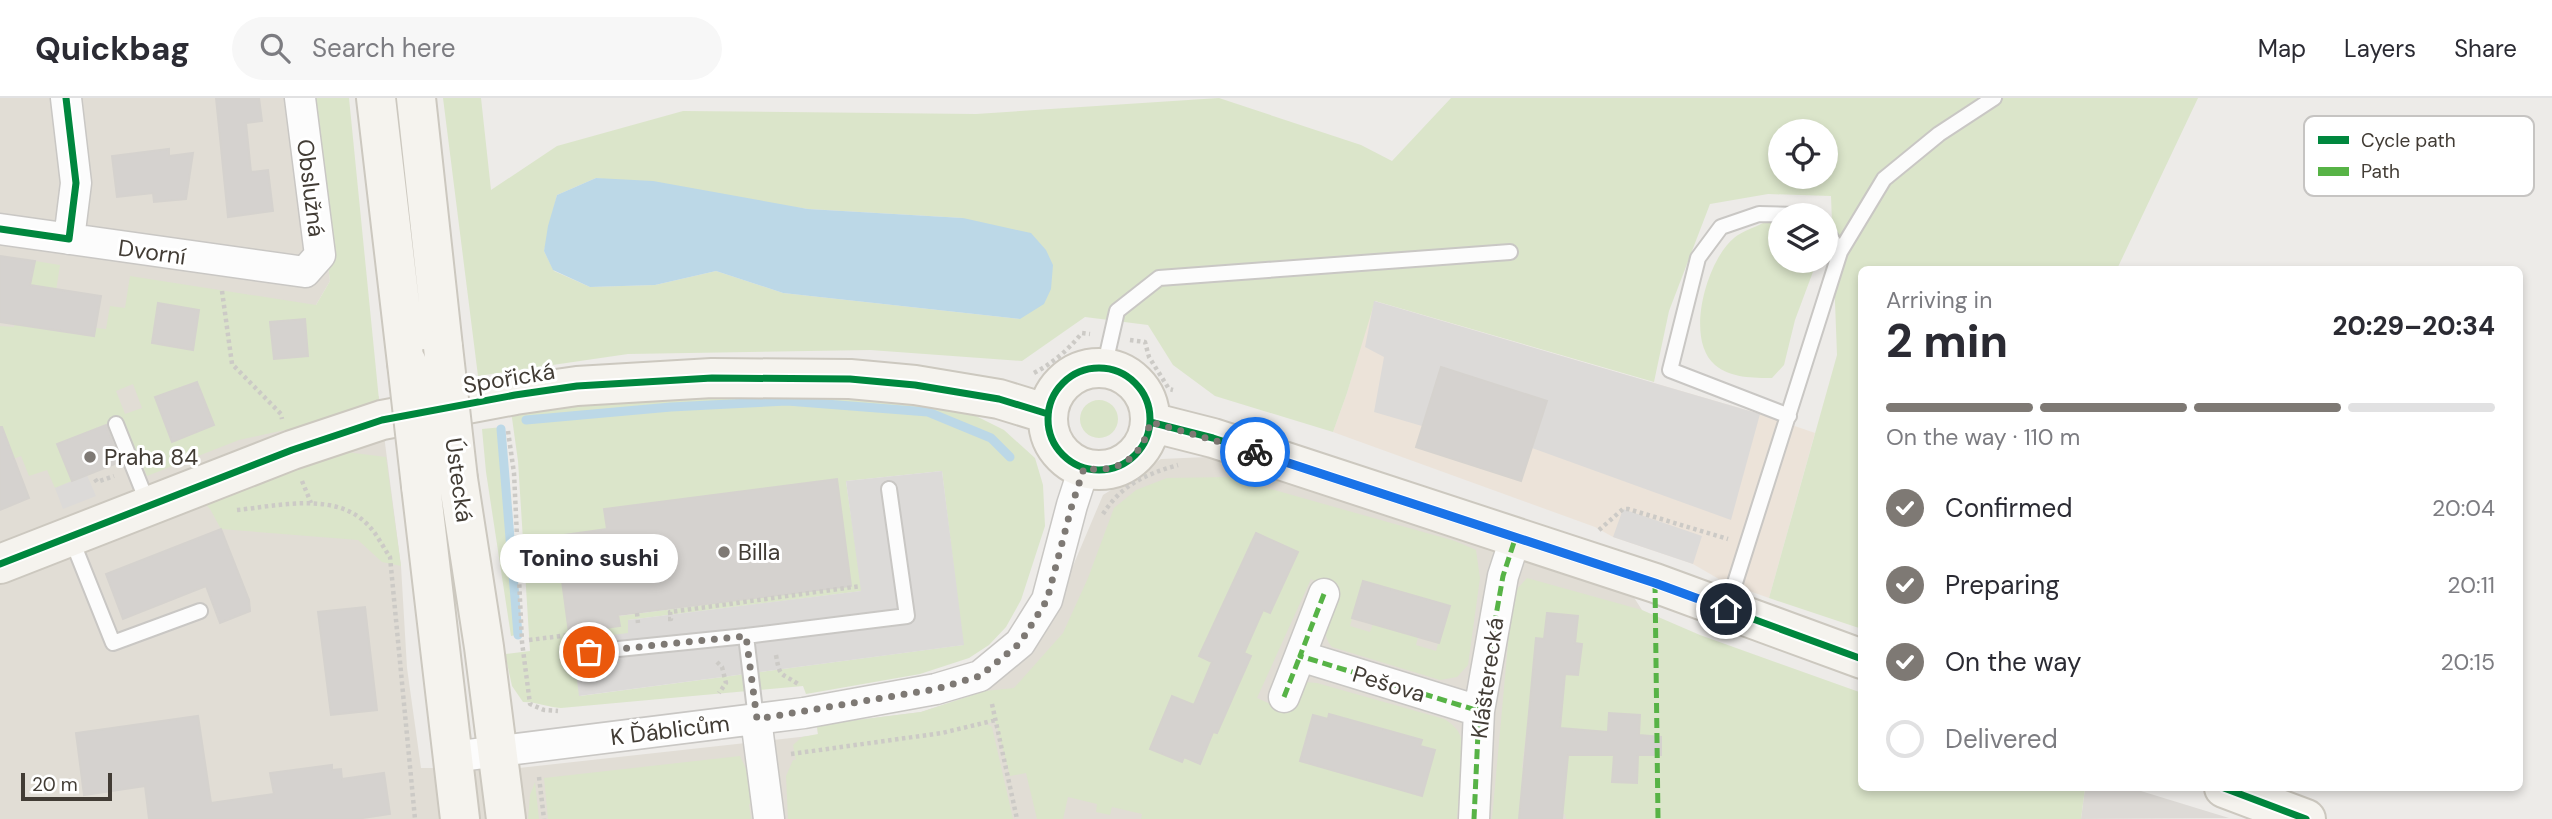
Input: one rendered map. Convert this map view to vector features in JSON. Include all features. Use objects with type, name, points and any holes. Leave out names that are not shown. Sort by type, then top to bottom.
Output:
[{"type":"street","points":[[66,98],[76,183],[69,239]]},
{"type":"street","name":"Obslužná","points":[[300,98],[320,255],[305,272]]},
{"type":"street","name":"Ústecká","points":[[376,98],[460,819]]},
{"type":"street","name":"Ústecká","points":[[416,98],[458,479],[506,819]]},
{"type":"street","name":"Dvorní","points":[[0,229],[305,272]]},
{"type":"street","points":[[1092,368],[1104,368],[1115,370],[1134,381],[1147,400],[1150,422],[1140,450],[1124,464],[1105,470],[1084,468],[1067,458],[1054,443],[1048,424],[1048,414],[1055,392],[1071,376],[1092,368]]},
{"type":"street","name":"Spořická","points":[[0,564],[292,450],[382,420],[577,386],[712,378],[850,379],[915,385],[999,399],[1048,414]]},
{"type":"street","points":[[1150,422],[1226,443],[1655,583],[1858,658]]},
{"type":"street","name":"K Ďáblicům","points":[[452,757],[757,719],[936,689],[980,676],[1020,643],[1047,600],[1084,468]]},
{"type":"street","name":"Klášterecká","points":[[1474,819],[1479,711],[1503,576],[1515,539]]},
{"type":"street","points":[[1283,697],[1324,593]]},
{"type":"street","name":"Pešova","points":[[1300,656],[1479,711]]},
{"type":"street","points":[[757,719],[769,819]]},
{"type":"street","points":[[2232,791],[2306,819]]},
{"type":"lane","points":[[1726,609],[1840,252],[1884,179],[1939,135],[1994,98]]},
{"type":"lane","points":[[1768,214],[1759,214],[1721,227],[1698,258],[1670,370],[1789,416]]},
{"type":"lane","points":[[1104,368],[1117,311],[1159,278],[1510,252]]},
{"type":"lane","points":[[116,424],[148,506]]},
{"type":"lane","points":[[589,652],[907,616],[889,489]]},
{"type":"lane","points":[[70,537],[113,643],[200,611]]},
{"type":"lane","points":[[746,636],[757,719]]},
{"type":"path","points":[[218,261],[232,364],[281,414]]},
{"type":"path","points":[[507,423],[514,473]]},
{"type":"path","points":[[237,510],[311,503],[348,510],[368,525],[390,557],[415,819]]},
{"type":"path","points":[[1598,531],[1623,509],[1628,509],[1745,545]]},
{"type":"path","points":[[660,620],[671,619],[670,612],[861,586]]},
{"type":"path","points":[[636,613],[638,623],[649,622]]},
{"type":"path","points":[[529,640],[587,633]]},
{"type":"path","points":[[786,754],[943,733],[996,720],[1017,819]]},
{"type":"path","points":[[539,777],[544,819]]},
{"type":"shaded area","points":[[0,98],[307,98],[330,281],[316,305],[379,397],[401,566],[407,668],[421,768],[519,768],[818,735],[817,725],[921,712],[985,691],[1013,662],[1067,580],[1103,495],[1161,459],[1230,456],[1633,596],[1642,610],[1636,819],[0,819]]},
{"type":"shaded area","points":[[1374,301],[1760,414],[1815,433],[1769,598],[1724,582],[1693,564],[1613,537],[1595,527],[1333,432]]},
{"type":"shaded area","points":[[1374,301],[1760,414],[1731,520],[1532,448],[1547,401],[1442,367],[1422,426],[1374,412],[1384,357],[1365,347]]},
{"type":"shaded area","points":[[942,471],[964,645],[579,696],[572,640],[628,633],[628,620],[861,591],[846,481]]},
{"type":"shaded area","points":[[87,475],[96,496],[63,509],[55,488]]},
{"type":"shaded area","points":[[1623,509],[1702,536],[1693,564],[1613,537]]},
{"type":"shaded area","points":[[2085,791],[2141,791],[2229,818],[2081,819]]},
{"type":"green space","points":[[307,98],[349,98],[379,400],[294,428],[239,440],[147,476],[122,418],[61,442],[65,454],[62,456],[72,481],[55,488],[47,470],[29,476],[21,456],[0,464],[0,326],[14,327],[19,295],[28,296],[35,261],[60,265],[50,330],[94,336],[96,328],[106,329],[110,306],[125,308],[130,276],[316,305],[330,281]],"holes":[[[159,303],[199,310],[193,350],[152,343]],[[271,322],[308,356],[274,359]],[[133,384],[142,408],[125,414],[116,391]],[[186,385],[190,394],[200,391],[214,425],[172,442],[174,390]]]},
{"type":"green space","points":[[443,98],[481,98],[491,190],[557,146],[683,111],[976,114],[1219,98],[1361,145],[1392,161],[1451,98],[2198,98],[2118,266],[1858,266],[1858,628],[1769,598],[1837,355],[1834,273],[1838,273],[1838,203],[1831,203],[1831,196],[1768,194],[1710,204],[1669,311],[1654,382],[1375,301],[1333,432],[1215,396],[1173,365],[1148,325],[1085,317],[1022,361],[870,350],[628,354],[478,376]],"holes":[[[596,178],[808,209],[963,218],[1020,319],[783,293],[716,271],[655,285],[590,287],[554,271],[544,251],[557,195]]]},
{"type":"green space","points":[[1768,223],[1768,273],[1813,273],[1795,320],[1784,365],[1772,378],[1742,376],[1721,369],[1706,353],[1701,337],[1703,300],[1715,263],[1724,249],[1744,231]]},
{"type":"green space","points":[[857,392],[970,413],[1004,430],[1035,458],[1043,485],[1045,526],[1021,600],[1006,627],[989,645],[969,658],[920,674],[806,694],[803,686],[561,708],[523,702],[512,686],[505,654],[530,651],[518,461],[511,411],[612,397]],"holes":[[[942,471],[963,645],[580,696],[629,633],[628,620],[862,591],[846,481]],[[837,479],[851,586],[619,616],[619,626],[569,633],[556,536],[607,529],[604,509]]]},
{"type":"green space","points":[[1099,400],[1113,405],[1118,419],[1113,433],[1099,438],[1085,433],[1080,419],[1085,405]]},
{"type":"green space","points":[[503,427],[520,634],[511,636],[482,429]]},
{"type":"green space","points":[[346,452],[386,457],[401,566],[382,562],[358,540],[221,529],[202,500]]},
{"type":"green space","points":[[1228,477],[1455,541],[1476,550],[1480,578],[1468,665],[1457,677],[1440,680],[1332,647],[1328,641],[1326,627],[1339,593],[1311,579],[1257,698],[1284,710],[1305,682],[1317,683],[1444,719],[1454,726],[1462,742],[1457,819],[1141,819],[1142,814],[1112,807],[1110,815],[1096,812],[1097,804],[1068,797],[1063,819],[1037,819],[1026,773],[1010,776],[995,720],[987,724],[992,727],[1013,819],[788,819],[786,776],[793,760],[796,760],[793,745],[802,737],[818,734],[817,725],[921,712],[985,691],[1014,688],[1063,633],[1088,578],[1114,508],[1136,490],[1167,478]],"holes":[[[1256,533],[1298,552],[1270,613],[1263,610],[1244,653],[1250,656],[1200,656]],[[1363,581],[1449,606],[1436,651],[1416,645],[1418,637],[1373,624],[1370,632],[1350,626]],[[1200,692],[1229,704],[1217,733],[1213,732],[1199,763],[1151,748],[1172,697],[1194,705]],[[1330,714],[1421,740],[1420,746],[1435,750],[1423,795],[1300,761],[1312,715],[1328,719]]]},
{"type":"green space","points":[[1527,578],[1642,610],[1700,635],[1858,692],[1858,791],[2085,791],[2081,819],[1566,819],[1565,814],[1520,810],[1519,819],[1492,819],[1509,633],[1517,589]],"holes":[[[1547,613],[1578,616],[1575,643],[1582,644],[1578,675],[1532,670],[1536,639],[1544,639]],[[1529,710],[1561,713],[1560,728],[1571,729],[1565,778],[1522,768]],[[1609,714],[1640,715],[1636,783],[1612,782],[1614,755],[1607,754]]]},
{"type":"green space","points":[[740,756],[748,773],[755,803],[749,804],[751,819],[548,819],[544,778]]},
{"type":"green space","points":[[535,782],[539,819],[528,819],[530,795]]},
{"type":"water","points":[[596,178],[653,181],[808,209],[963,218],[1031,233],[1046,250],[1053,265],[1051,289],[1044,304],[1020,319],[783,293],[716,271],[655,285],[590,287],[553,270],[544,251],[557,195]]},
{"type":"building","points":[[216,98],[259,98],[262,121],[246,123],[251,172],[268,170],[273,211],[228,217]]},
{"type":"building","points":[[169,149],[169,156],[193,153],[186,199],[154,202],[153,193],[117,197],[112,156]]},
{"type":"building","points":[[0,256],[35,261],[30,285],[101,296],[94,336],[0,322]]},
{"type":"building","points":[[158,303],[199,310],[193,350],[152,343]]},
{"type":"building","points":[[305,319],[308,356],[274,359],[270,322]]},
{"type":"building","points":[[1441,367],[1547,401],[1521,481],[1416,447]]},
{"type":"building","points":[[197,382],[214,425],[172,442],[155,397]]},
{"type":"building","points":[[106,425],[120,462],[72,481],[57,444]]},
{"type":"building","points":[[0,427],[29,498],[0,510]]},
{"type":"building","points":[[837,479],[851,586],[618,615],[620,626],[569,633],[556,536],[607,529],[604,509]]},
{"type":"building","points":[[221,529],[249,600],[250,611],[220,623],[206,586],[123,619],[106,574]]},
{"type":"building","points":[[1256,533],[1298,552],[1270,613],[1263,610],[1244,653],[1251,656],[1217,733],[1213,732],[1200,764],[1184,757],[1182,762],[1150,749],[1172,696],[1194,705],[1212,662],[1199,656]]},
{"type":"building","points":[[1363,581],[1450,606],[1439,643],[1352,618]]},
{"type":"building","points":[[365,607],[377,710],[331,715],[318,612]]},
{"type":"building","points":[[1547,613],[1578,616],[1575,643],[1582,644],[1578,675],[1565,674],[1560,728],[1608,732],[1609,713],[1640,715],[1639,735],[1661,737],[1661,755],[1638,755],[1637,783],[1612,782],[1614,755],[1568,755],[1562,819],[1519,819],[1536,638],[1544,639]]},
{"type":"building","points":[[1329,714],[1422,740],[1420,746],[1435,750],[1422,796],[1300,761],[1313,715],[1328,719]]},
{"type":"building","points":[[198,716],[211,803],[274,794],[270,773],[332,765],[332,770],[341,769],[342,779],[384,773],[390,814],[356,819],[149,819],[145,786],[84,795],[76,733]]},
{"type":"waterway","points":[[526,420],[671,407],[787,401],[928,412],[991,438],[1010,457]]},
{"type":"waterway","points":[[501,429],[518,635]]},
{"type":"marked path","points":[[1474,819],[1479,711],[1503,576],[1515,539]]},
{"type":"marked path","points":[[1655,583],[1658,819]]},
{"type":"marked path","points":[[1324,594],[1300,656],[1479,711]]},
{"type":"marked path","points":[[1284,697],[1300,656]]},
{"type":"cycle path","points":[[0,229],[69,239],[76,183],[66,98]]},
{"type":"cycle path","points":[[1099,368],[1119,372],[1135,383],[1146,399],[1150,419],[1146,439],[1135,455],[1119,466],[1099,470],[1079,466],[1063,455],[1052,439],[1048,419],[1052,399],[1063,383],[1079,372],[1099,368]]},
{"type":"cycle path","points":[[0,564],[292,450],[382,420],[577,386],[712,378],[850,379],[915,385],[999,399],[1048,414]]},
{"type":"cycle path","points":[[1150,422],[1213,438],[1655,583],[1858,658]]},
{"type":"cycle path","points":[[2232,791],[2306,819]]},
{"type":"way so far","points":[[589,652],[746,636],[757,719],[936,689],[980,676],[1020,643],[1047,600],[1084,468],[1115,468],[1133,458],[1145,442],[1150,422],[1255,452]]},
{"type":"place","name":"Praha 84","points":[[90,457]]},
{"type":"place","name":"Billa","points":[[724,552]]},
{"type":"place","name":"Tonino sushi","points":[[589,652]]},
{"type":"route","points":[[1255,452],[1655,583],[1726,609]]}]
